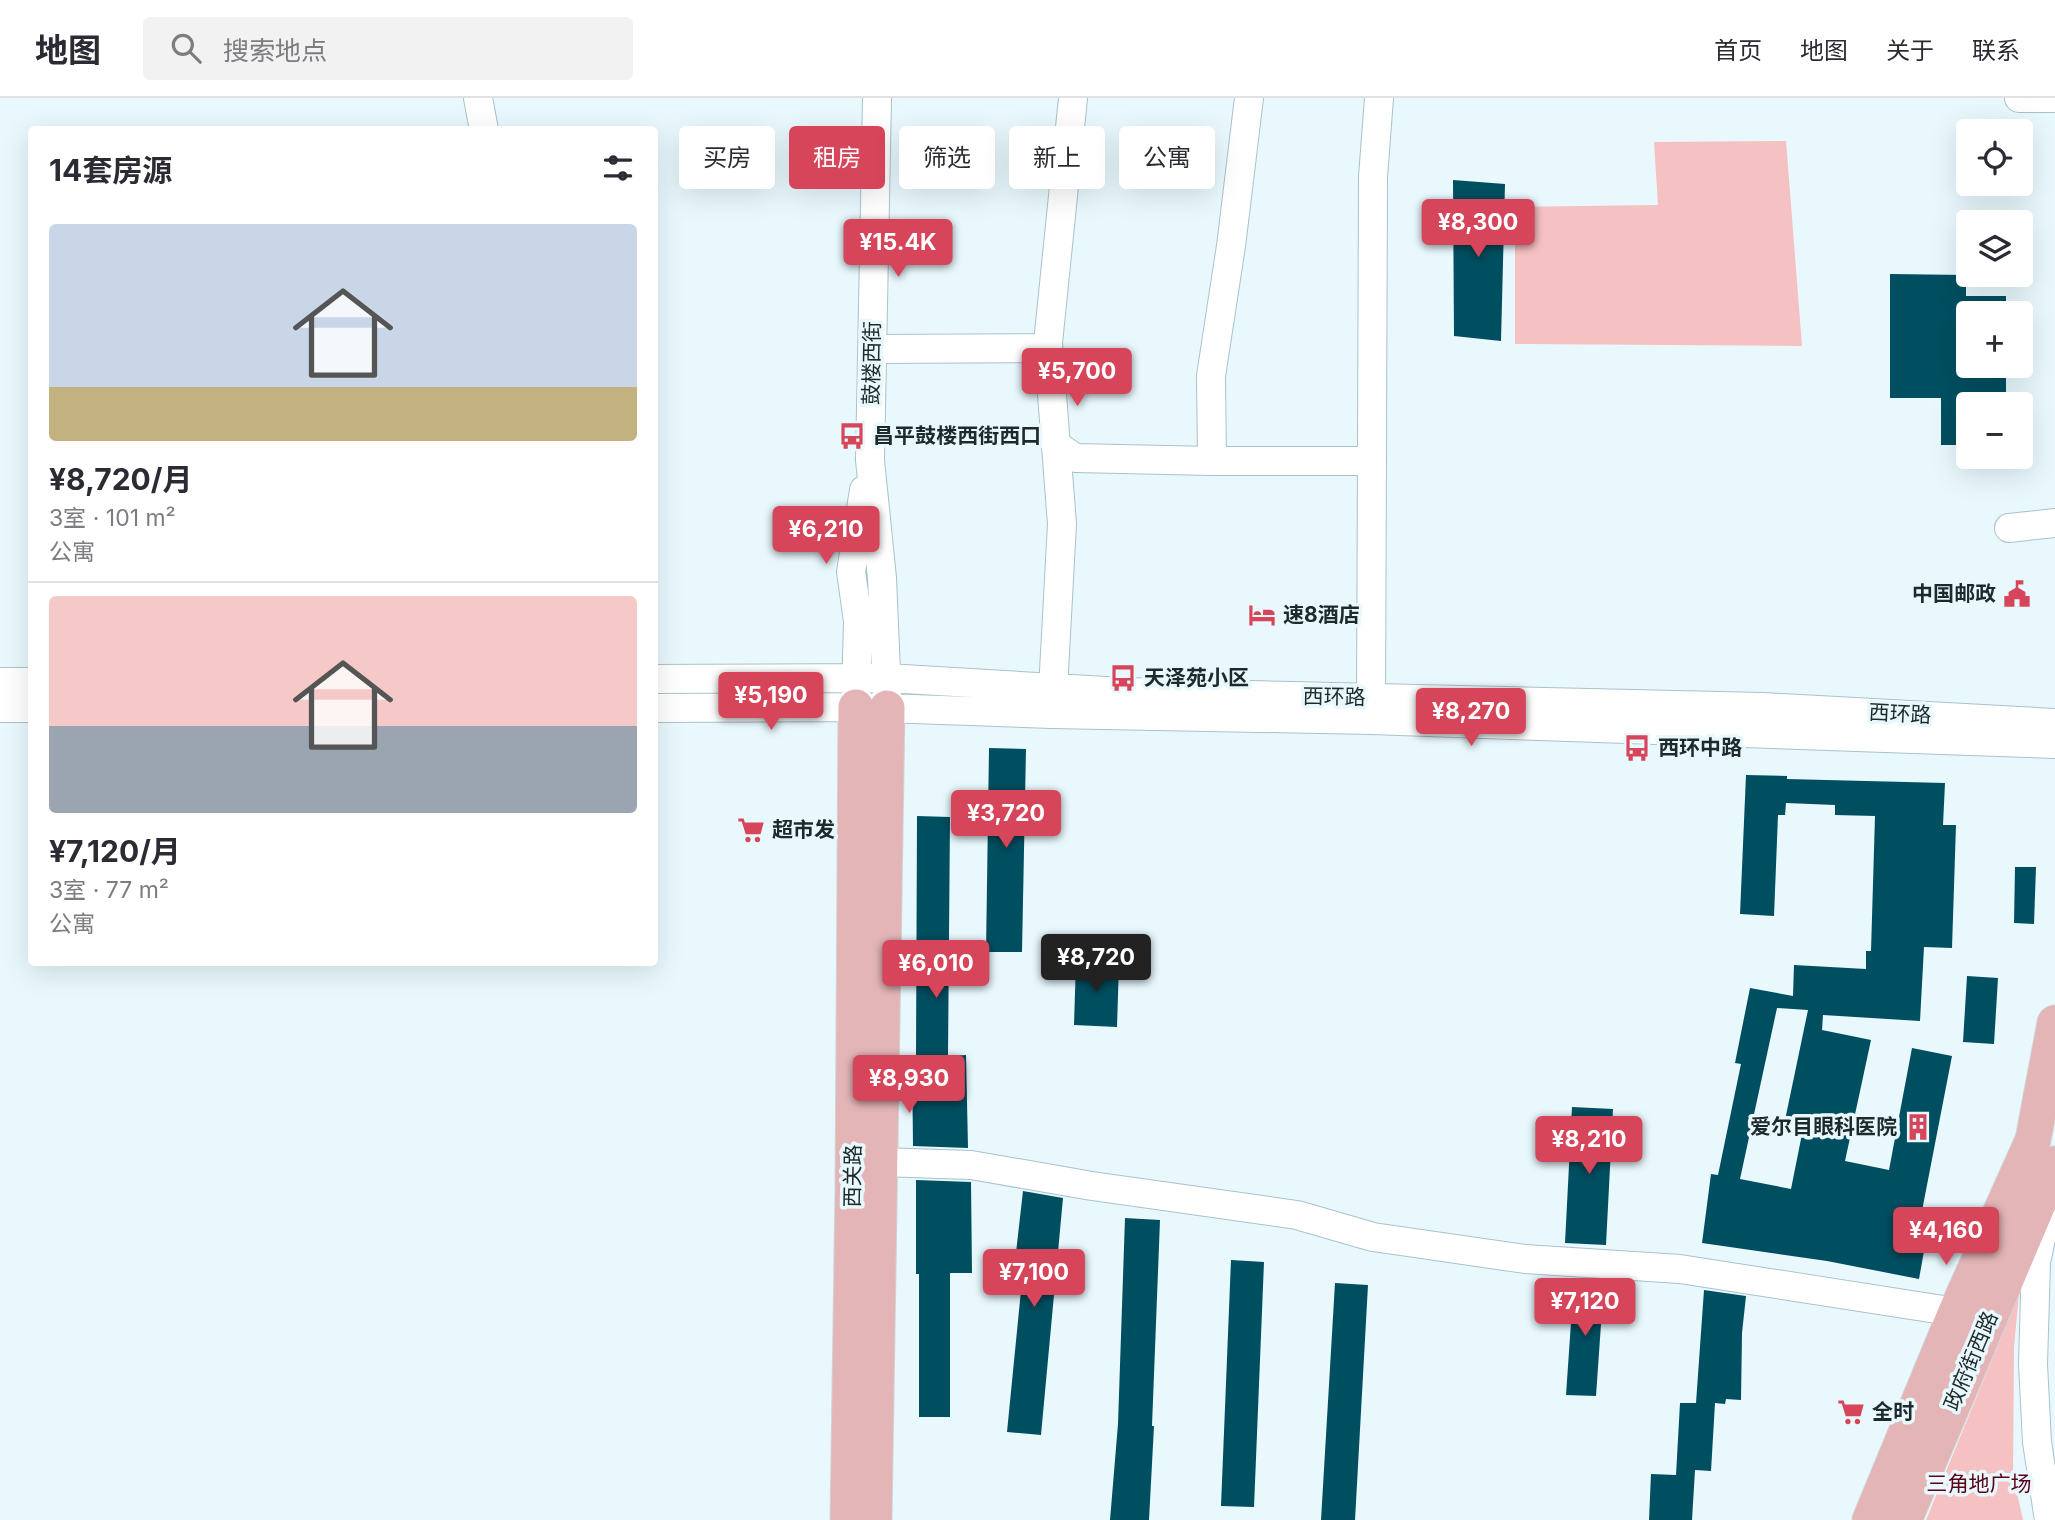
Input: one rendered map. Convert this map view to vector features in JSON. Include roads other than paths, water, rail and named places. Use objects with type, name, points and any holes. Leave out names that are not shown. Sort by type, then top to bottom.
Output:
[{"type":"main road","name":"西关路","points":[[872,693],[881,1162],[874,1520]]},
{"type":"main road","name":"西关路","points":[[848,1520],[853,1189],[872,693]]},
{"type":"main road","name":"政府街西路","points":[[1870,1520],[1956,1312],[2033,1140],[2055,1023]]},
{"type":"main road","name":"政府街西路","points":[[1904,1520],[2055,1164]]},
{"type":"street","points":[[478,98],[483,126]]},
{"type":"street","name":"鼓楼西街","points":[[872,693],[851,572],[870,460],[877,98]]},
{"type":"street","points":[[1052,701],[1062,524],[1048,348],[1073,98]]},
{"type":"street","points":[[1212,461],[1211,376],[1231,246],[1249,98]]},
{"type":"street","points":[[1371,709],[1373,177],[1379,98]]},
{"type":"street","points":[[2019,98],[2055,98]]},
{"type":"street","points":[[872,349],[1048,348]]},
{"type":"street","points":[[1055,444],[1075,458],[1372,461]]},
{"type":"street","points":[[2009,528],[2055,523]]},
{"type":"street","name":"西环路","points":[[658,679],[1052,701],[1123,692],[1371,709],[2055,744]]},
{"type":"street","points":[[0,682],[28,681]]},
{"type":"street","name":"西环路","points":[[658,708],[872,693]]},
{"type":"street","name":"西环路","points":[[1371,709],[1763,707],[2055,723]]},
{"type":"street","points":[[0,708],[28,708]]},
{"type":"street","points":[[881,1162],[971,1165],[1091,1186],[1297,1215],[1373,1237],[1525,1259],[1681,1269],[1956,1312]]},
{"type":"street","points":[[2049,1520],[2033,1395],[2034,1320],[2036,1262],[2055,1176]]},
{"type":"place","name":"昌平鼓楼西街西口","points":[[852,436]]},
{"type":"place","name":"中国邮政","points":[[2017,594]]},
{"type":"place","name":"速8酒店","points":[[1262,615]]},
{"type":"place","name":"天泽苑小区","points":[[1123,678]]},
{"type":"place","name":"西环中路","points":[[1637,748]]},
{"type":"place","name":"超市发","points":[[751,830]]},
{"type":"place","name":"爱尔目眼科医院","points":[[1918,1127]]},
{"type":"place","name":"全时","points":[[1851,1412]]},
{"type":"park label","name":"三角地广场","points":[[1979,1484]]}]
